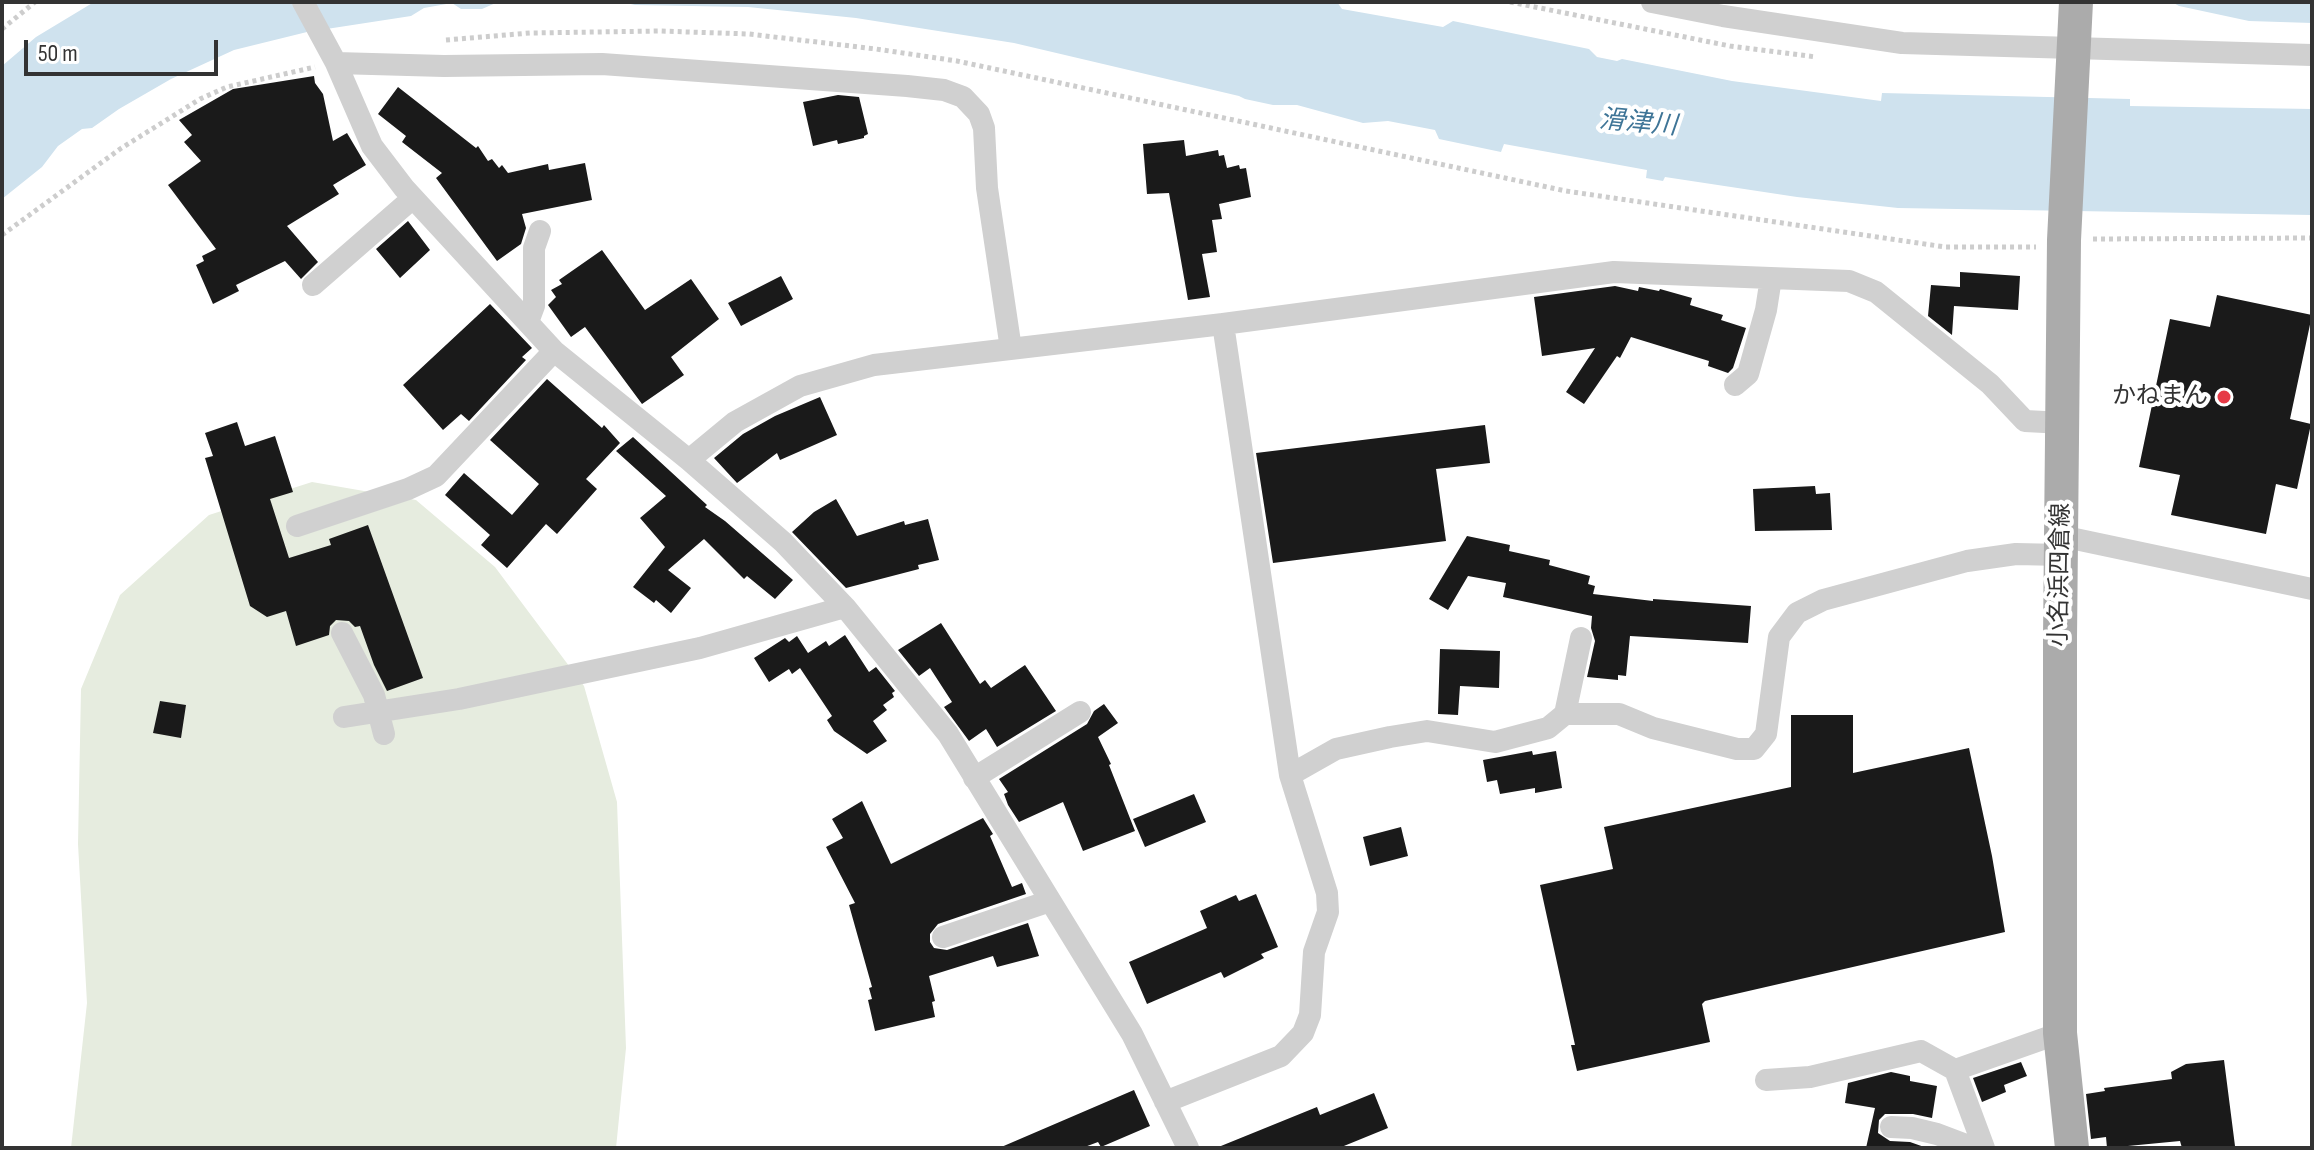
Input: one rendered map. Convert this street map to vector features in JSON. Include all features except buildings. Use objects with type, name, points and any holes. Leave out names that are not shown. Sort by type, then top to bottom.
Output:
[{"type":"main road","name":"小名浜四倉線","points":[[2072,1148],[2060,1033],[2061,545],[2065,234],[2076,2]]},
{"type":"street","points":[[303,2],[333,58],[372,146],[413,198],[554,351],[689,460],[783,542],[845,607],[948,734],[1132,1034],[1188,1148]]},
{"type":"street","points":[[1652,2],[1902,43],[2073,62],[2312,55]]},
{"type":"street","points":[[333,58],[444,66],[602,64],[907,86],[944,90],[963,97],[979,114],[984,128],[987,188],[1011,349]]},
{"type":"street","points":[[313,285],[413,198]]},
{"type":"street","points":[[528,322],[534,306],[534,248],[540,231]]},
{"type":"street","points":[[689,460],[735,422],[800,386],[874,365],[1223,324],[1614,272],[1849,281],[1876,292],[1990,384],[2025,421],[2064,423]]},
{"type":"street","points":[[1735,385],[1748,374],[1766,310],[1771,278]]},
{"type":"street","points":[[1165,1102],[1281,1056],[1303,1033],[1310,1015],[1314,952],[1328,912],[1327,893],[1290,775],[1223,324]]},
{"type":"street","points":[[297,526],[408,489],[436,476],[554,351]]},
{"type":"street","points":[[1565,714],[1619,714],[1653,728],[1737,749],[1754,749],[1766,734],[1779,637],[1797,613],[1823,600],[1967,561],[2061,545],[2312,589]]},
{"type":"street","points":[[344,717],[459,699],[700,648],[845,607]]},
{"type":"street","points":[[342,633],[380,711],[384,734]]},
{"type":"street","points":[[1290,775],[1336,749],[1390,737],[1427,731],[1495,742],[1548,728],[1565,714],[1581,638]]},
{"type":"street","points":[[974,778],[1080,712]]},
{"type":"street","points":[[943,937],[1050,901]]},
{"type":"street","points":[[1955,1070],[2060,1033]]},
{"type":"street","points":[[1766,1080],[1810,1077],[1921,1051],[1955,1070],[1984,1148]]},
{"type":"street","points":[[1891,1127],[1937,1134],[1974,1148]]},
{"type":"path","points":[[2,29],[35,2]]},
{"type":"path","points":[[432,41],[530,33],[659,31],[749,34],[876,49],[957,61],[1566,191],[1945,247],[2028,249],[2065,234],[2312,238]]},
{"type":"path","points":[[2,235],[120,149],[200,99],[227,87],[333,58]]},
{"type":"shaded area","points":[[312,482],[416,500],[495,567],[584,686],[617,802],[626,1048],[616,1148],[71,1148],[87,1003],[78,844],[81,689],[120,595],[209,515]]},
{"type":"water","points":[[94,2],[498,2],[482,9],[461,9],[452,3],[424,8],[411,16],[307,32],[234,50],[171,79],[92,128],[82,129],[58,146],[42,167],[2,199],[2,66],[36,37]]},
{"type":"water","name":"滑津川","points":[[622,2],[1337,2],[1342,9],[1443,27],[1453,21],[1589,49],[1597,57],[1617,61],[1622,59],[1732,81],[1881,101],[1882,93],[2130,99],[2130,106],[2312,109],[2312,215],[1898,208],[1797,197],[1665,177],[1663,181],[1646,178],[1647,170],[1504,144],[1501,152],[1439,139],[1435,130],[1388,121],[1363,123],[1297,105],[1273,105],[1014,43],[856,18],[748,7],[635,5]]},
{"type":"water","points":[[2172,2],[2312,2],[2312,23],[2249,21]]},
{"type":"place","name":"かねまん","points":[[2224,397]]}]
